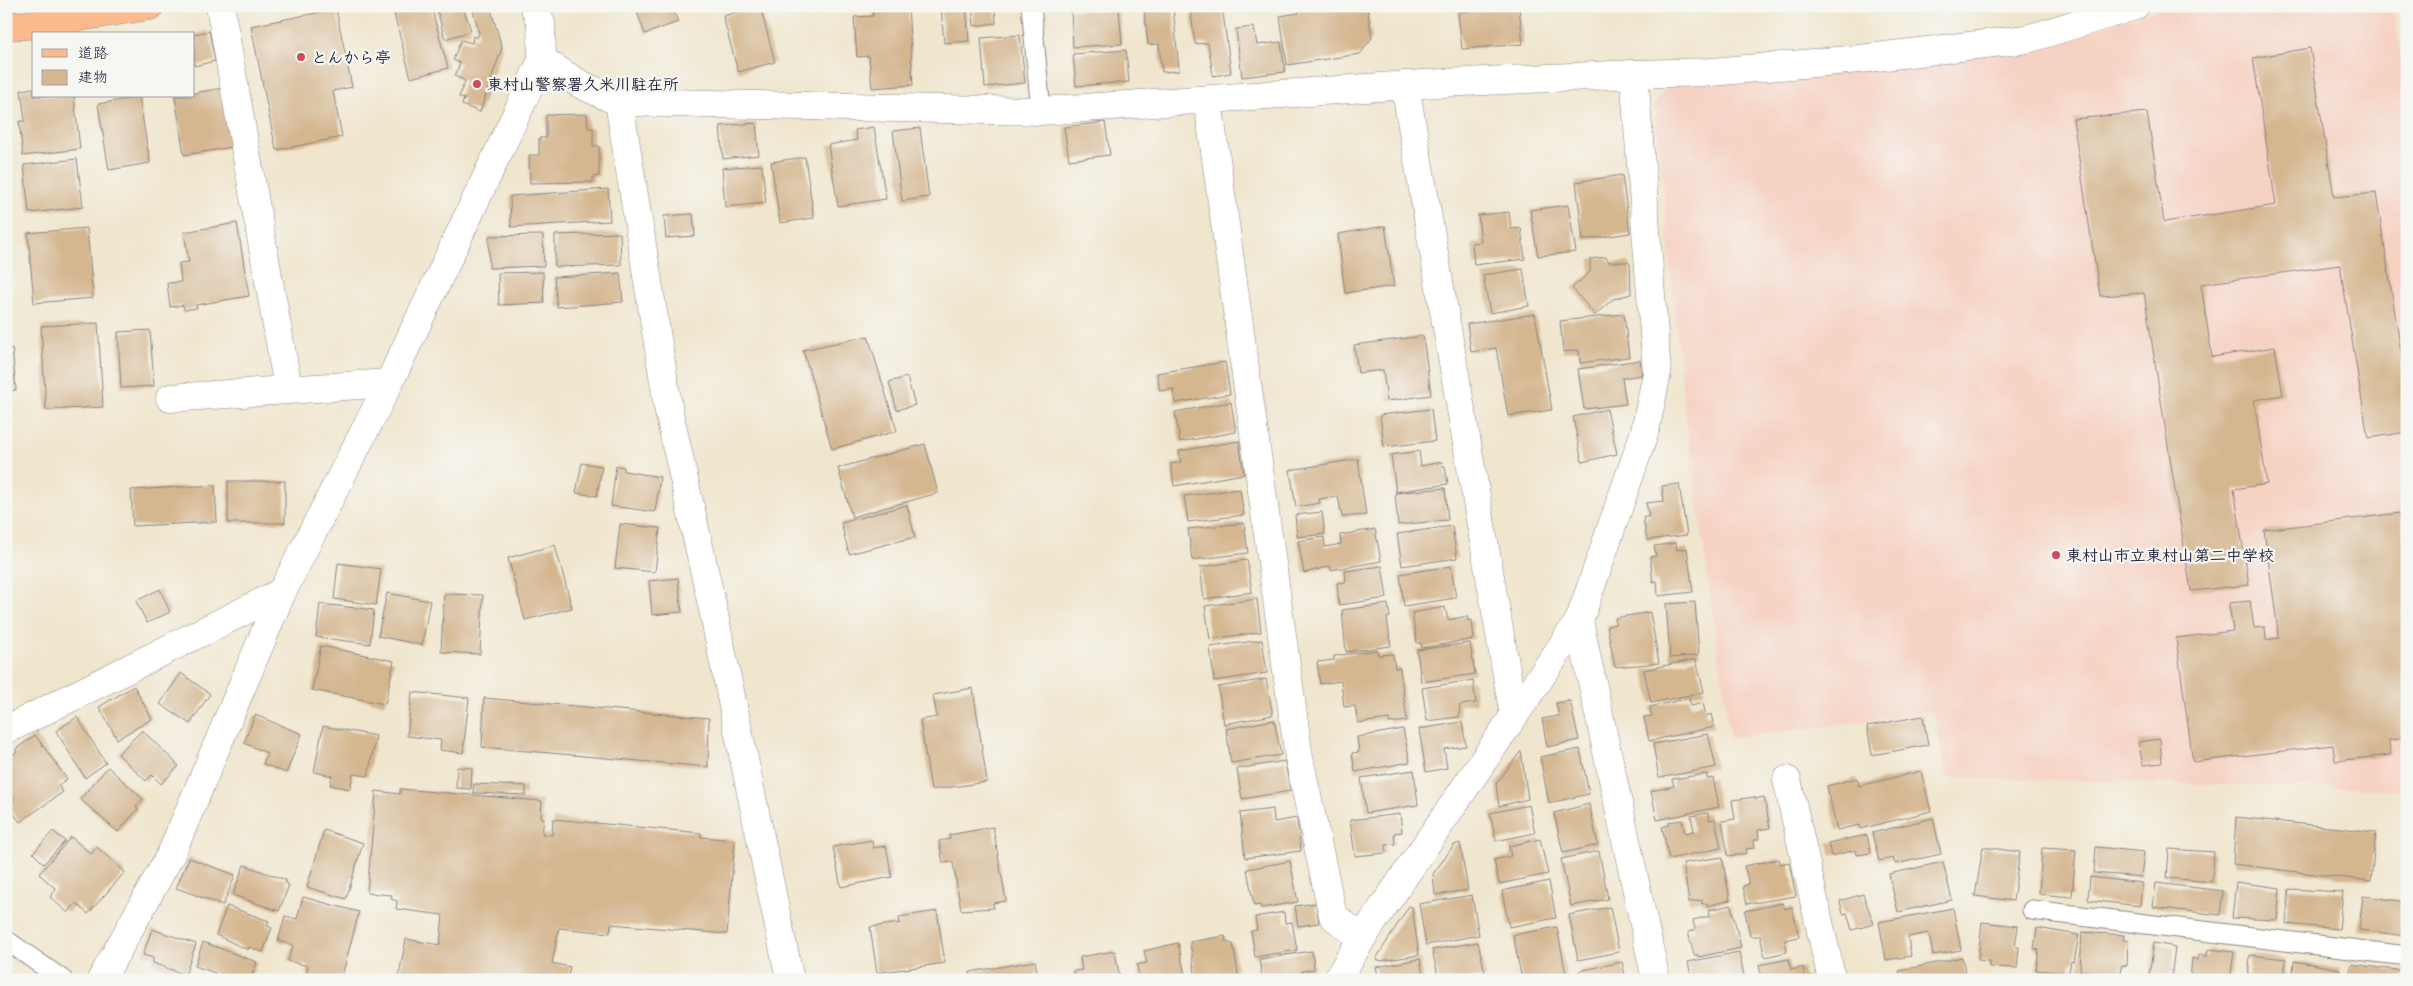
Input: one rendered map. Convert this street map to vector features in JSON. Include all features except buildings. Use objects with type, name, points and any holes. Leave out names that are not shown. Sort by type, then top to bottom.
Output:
[{"type":"main road","points":[[6,26],[28,25],[150,6]]},
{"type":"street","points":[[220,6],[288,388]]},
{"type":"street","points":[[108,978],[171,854],[282,592],[390,383],[542,60],[541,23],[534,6]]},
{"type":"street","points":[[542,60],[580,84],[619,102],[1041,111],[1208,101],[1405,85],[1711,72],[1860,59],[2027,39],[2135,6]]},
{"type":"street","points":[[1336,980],[1362,938],[1579,621],[1645,431],[1658,373],[1634,74]]},
{"type":"street","points":[[1405,85],[1514,716]]},
{"type":"street","points":[[1208,101],[1299,758],[1333,916],[1362,938]]},
{"type":"street","points":[[619,102],[669,412],[712,605],[790,980]]},
{"type":"street","points":[[170,398],[288,388],[390,383]]},
{"type":"street","points":[[6,730],[282,592]]},
{"type":"street","points":[[1579,621],[1656,980]]},
{"type":"street","points":[[1788,780],[1832,980]]},
{"type":"lane","points":[[1031,6],[1041,111]]},
{"type":"lane","points":[[2032,910],[2407,956]]},
{"type":"lane","points":[[6,940],[63,980]]},
{"type":"shaded area","name":"東村山市立東村山第二中学校","points":[[2170,6],[2393,6],[2407,90],[2407,790],[1947,777],[1933,713],[1730,738],[1683,397],[1655,104],[1666,86],[2030,49]]},
{"type":"place","name":"とんから亭","points":[[301,57]]},
{"type":"place","name":"東村山警察署久米川駐在所","points":[[477,84]]},
{"type":"place","name":"東村山市立東村山第二中学校","points":[[2056,555]]}]
